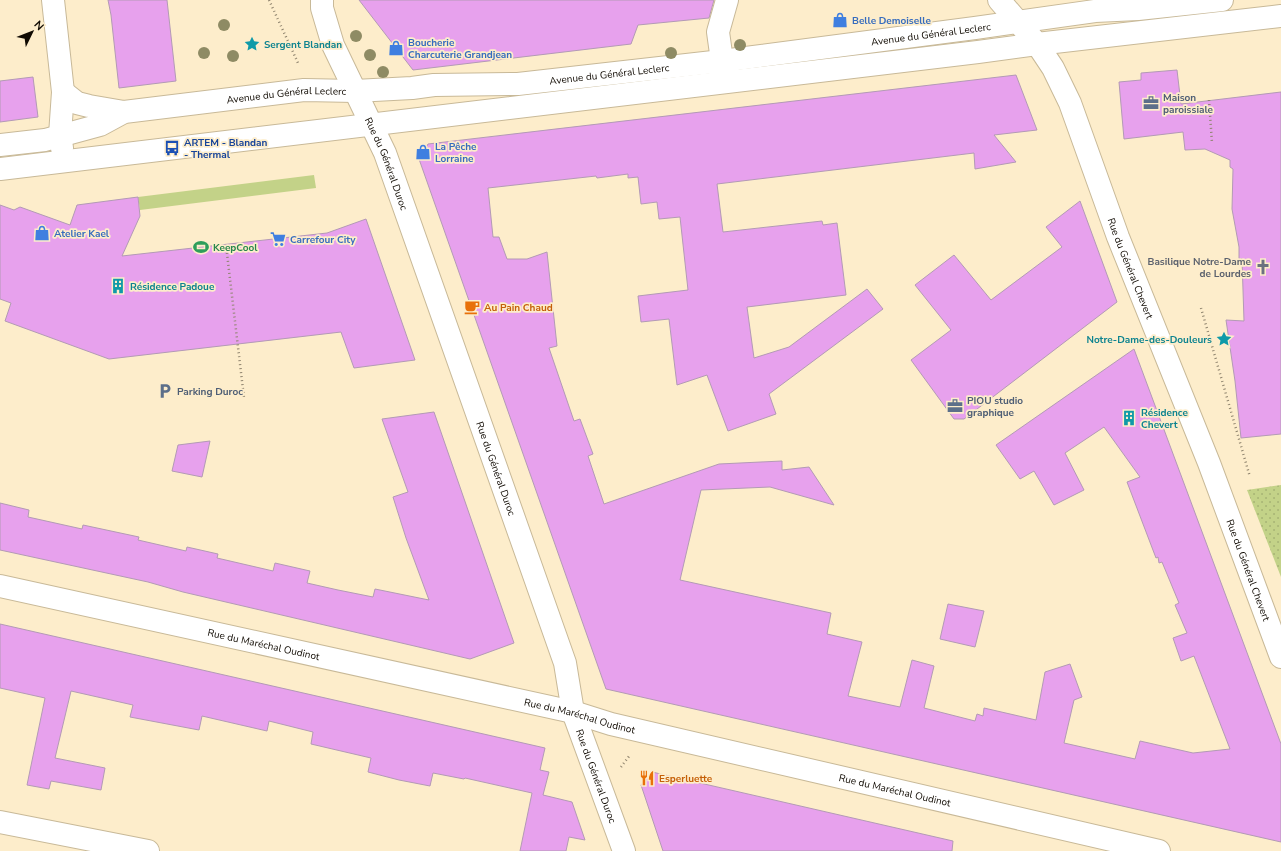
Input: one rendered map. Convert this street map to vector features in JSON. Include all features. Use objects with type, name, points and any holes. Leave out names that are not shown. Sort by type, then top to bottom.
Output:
[{"type":"street","points":[[53,0],[63,92],[60,135],[64,161]]},
{"type":"street","points":[[723,71],[718,32],[727,0]]},
{"type":"street","name":"Rue du Général Chevert","points":[[999,0],[1036,44],[1053,68],[1070,103],[1118,237],[1209,463],[1281,657]]},
{"type":"street","name":"Avenue du Général Leclerc","points":[[0,145],[44,140],[100,125],[124,112],[304,90],[355,91],[434,85],[518,84],[723,71],[1017,22],[1095,11],[1138,9],[1222,0]]},
{"type":"street","name":"Rue du Général Duroc","points":[[320,3],[333,45],[385,153],[565,663],[573,712],[624,851]]},
{"type":"street","points":[[0,169],[371,124],[723,71],[1036,44],[1281,16]]},
{"type":"street","points":[[63,92],[77,103],[124,112]]},
{"type":"street","name":"Rue du Maréchal Oudinot","points":[[0,586],[573,712],[612,724],[1158,851]]},
{"type":"street","points":[[0,822],[148,851]]},
{"type":"path","points":[[269,0],[301,68]]},
{"type":"path","points":[[1209,100],[1212,144]]},
{"type":"path","points":[[226,245],[244,398]]},
{"type":"path","points":[[1201,308],[1250,477]]},
{"type":"path","points":[[620,771],[621,766],[635,750],[644,743],[662,735]]},
{"type":"green space","points":[[314,175],[316,188],[140,210],[138,197]]},
{"type":"green space","points":[[1281,485],[1281,577],[1247,490]]},
{"type":"building","points":[[108,0],[167,0],[176,81],[119,88]]},
{"type":"building","points":[[359,0],[714,0],[709,18],[638,25],[631,44],[413,70]]},
{"type":"building","name":"Basilique Notre-Dame de Lourdes","points":[[1177,70],[1181,104],[1281,92],[1281,434],[1241,438],[1235,381],[1226,320],[1244,321],[1242,259],[1239,259],[1239,247],[1232,209],[1233,169],[1230,167],[1230,160],[1205,149],[1185,150],[1183,132],[1124,139],[1119,82],[1141,80],[1141,73]]},
{"type":"building","points":[[1016,75],[1037,130],[994,135],[1016,162],[975,169],[974,153],[717,184],[723,232],[822,221],[823,225],[837,223],[846,295],[747,307],[754,358],[789,347],[867,289],[883,309],[769,394],[776,414],[728,431],[707,375],[677,385],[669,319],[641,322],[638,296],[688,290],[680,217],[659,219],[657,202],[641,204],[638,177],[628,178],[628,174],[597,178],[596,176],[488,188],[493,237],[499,237],[507,259],[527,259],[547,252],[557,346],[549,348],[574,421],[580,419],[593,454],[588,456],[604,504],[719,464],[782,461],[782,470],[809,467],[834,505],[770,487],[701,490],[680,580],[831,613],[827,634],[862,642],[848,696],[900,707],[912,660],[934,666],[924,708],[975,721],[977,714],[983,716],[984,708],[1036,720],[1045,672],[1070,664],[1082,697],[1074,700],[1064,743],[1135,759],[1140,741],[1193,753],[1230,749],[1194,656],[1181,661],[1173,638],[1187,633],[1175,605],[1179,603],[1162,562],[1159,563],[1158,557],[1156,558],[1127,482],[1140,477],[1104,427],[1065,453],[1084,490],[1054,505],[1034,471],[1020,479],[996,445],[1134,349],[1281,744],[1281,842],[606,689],[419,159],[428,144]]},
{"type":"building","points":[[33,77],[38,117],[0,122],[0,81]]},
{"type":"building","points":[[138,197],[140,216],[122,256],[327,233],[366,219],[415,360],[354,368],[341,332],[109,359],[5,321],[11,303],[0,299],[0,205],[14,210],[20,207],[70,225],[77,205]]},
{"type":"building","points":[[1080,201],[1117,302],[964,419],[954,419],[911,360],[951,330],[915,285],[954,255],[991,300],[1062,247],[1046,227]]},
{"type":"building","points":[[434,412],[514,643],[470,659],[183,592],[148,582],[0,550],[0,503],[29,510],[28,517],[82,529],[83,525],[139,537],[138,540],[186,551],[187,547],[218,554],[217,558],[273,571],[275,563],[310,571],[307,583],[373,597],[375,589],[429,600],[406,538],[393,497],[408,492],[382,419]]},
{"type":"building","points":[[210,441],[202,477],[172,471],[178,445]]},
{"type":"building","points":[[948,604],[984,611],[975,647],[940,639]]},
{"type":"building","points":[[0,624],[545,748],[540,770],[549,772],[543,795],[572,802],[585,840],[569,837],[566,851],[520,851],[532,793],[465,778],[433,773],[430,786],[399,780],[368,772],[371,758],[311,744],[313,732],[269,721],[267,731],[202,716],[199,730],[130,717],[133,705],[71,691],[55,758],[105,768],[101,790],[51,781],[49,789],[27,785],[45,698],[0,688]]},
{"type":"building","points":[[652,772],[953,841],[952,851],[663,851],[641,785]]},
{"type":"place","name":"Belle Demoiselle","points":[[840,20]]},
{"type":"place","name":"Sergent Blandan","points":[[252,44]]},
{"type":"place","name":"Boucherie Charcuterie Grandjean","points":[[396,48]]},
{"type":"place","name":"Maison paroissiale","points":[[1151,103]]},
{"type":"place","name":"ARTEM - Blandan - Thermal","points":[[172,148]]},
{"type":"place","name":"La Pêche Lorraine","points":[[423,152]]},
{"type":"place","name":"Atelier Kael","points":[[42,233]]},
{"type":"place","name":"Carrefour City","points":[[278,239]]},
{"type":"place","name":"KeepCool","points":[[201,247]]},
{"type":"place","name":"Basilique Notre-Dame de Lourdes","points":[[1263,267]]},
{"type":"place","name":"Résidence Padoue","points":[[118,286]]},
{"type":"place","name":"Au Pain Chaud","points":[[472,307]]},
{"type":"place","name":"Notre-Dame-des-Douleurs","points":[[1224,339]]},
{"type":"place","name":"Parking Duroc","points":[[165,391]]},
{"type":"place","name":"PIOU studio graphique","points":[[955,406]]},
{"type":"place","name":"Résidence Chevert","points":[[1129,418]]},
{"type":"place","name":"Esperluette","points":[[647,778]]}]
